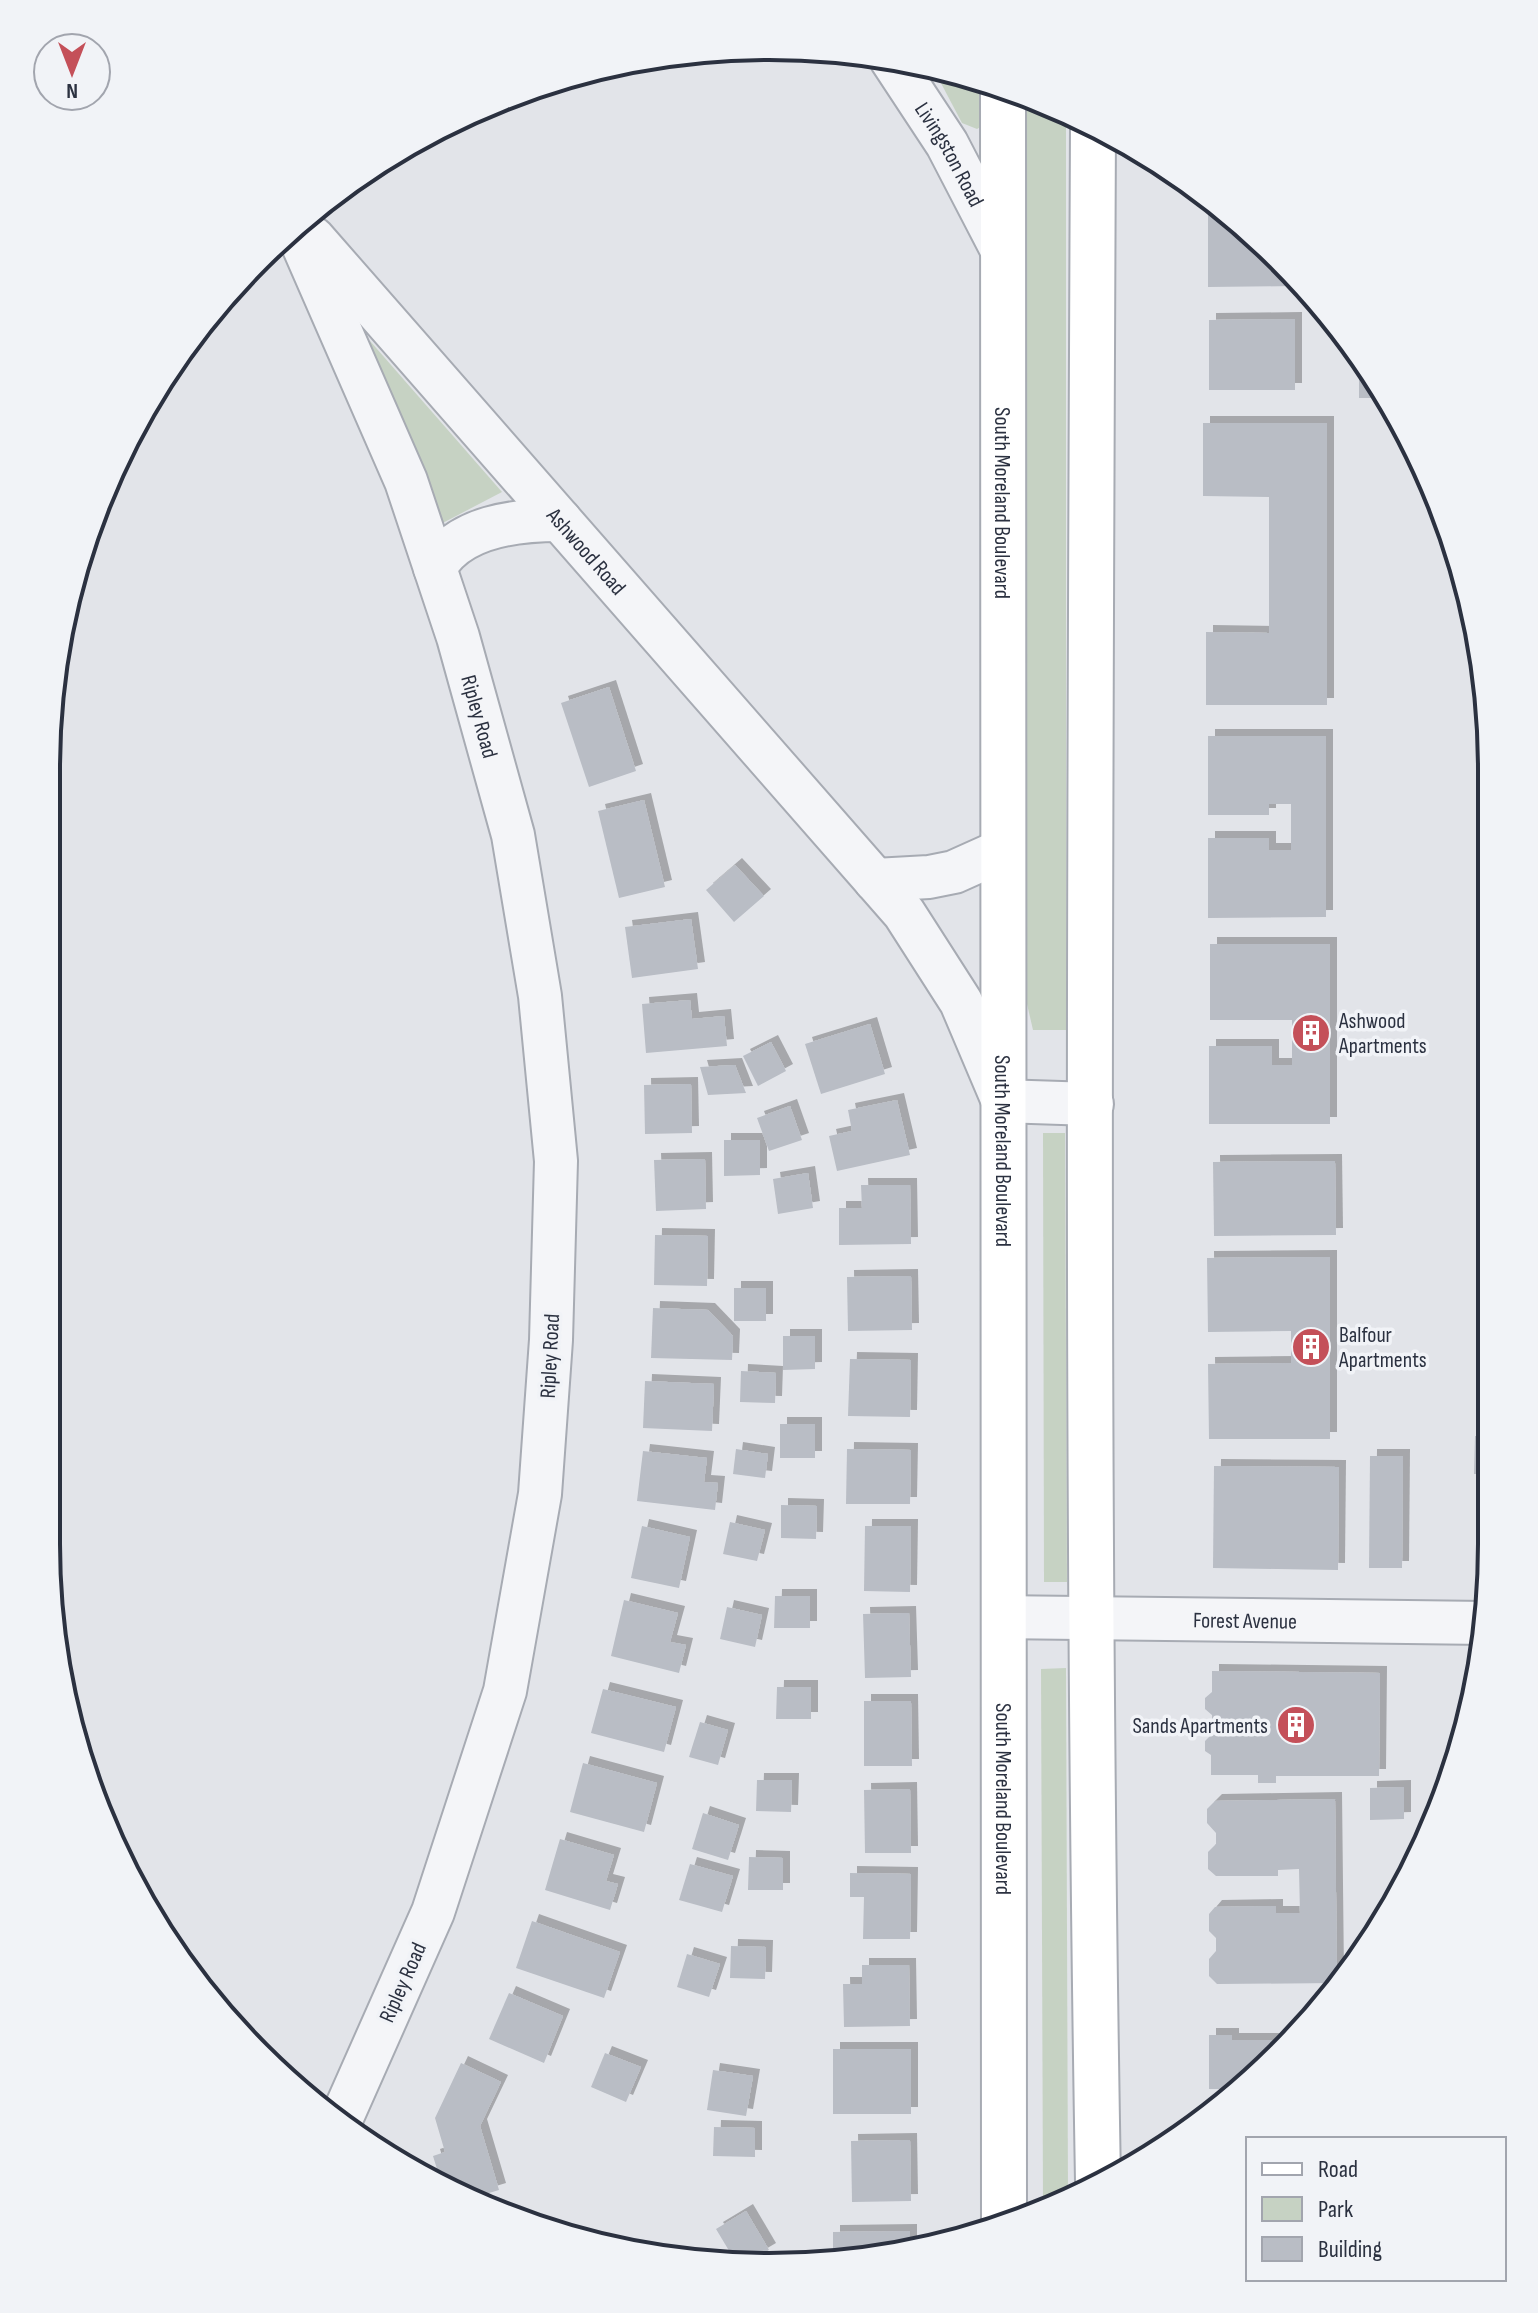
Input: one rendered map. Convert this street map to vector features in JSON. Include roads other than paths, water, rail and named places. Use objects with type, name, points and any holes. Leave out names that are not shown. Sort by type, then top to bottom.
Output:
[{"type":"street","name":"Livingston Road","points":[[900,73],[947,144],[1003,252]]},
{"type":"street","name":"South Moreland Boulevard","points":[[1003,100],[1004,2212]]},
{"type":"street","points":[[1093,138],[1092,1618],[1098,2172]]},
{"type":"street","name":"Ashwood Road","points":[[305,233],[904,913],[961,1002],[1003,1101]]},
{"type":"street","name":"Ripley Road","points":[[302,236],[406,481],[458,637],[513,835],[540,996],[556,1161],[551,1340],[540,1494],[505,1691],[433,1912],[345,2112]]},
{"type":"street","points":[[435,568],[442,556],[468,535],[523,520],[560,520]]},
{"type":"street","points":[[875,880],[929,877],[954,872],[1003,850]]},
{"type":"street","points":[[1003,1101],[1092,1104]]},
{"type":"street","name":"Forest Avenue","points":[[1003,1617],[1473,1623]]},
{"type":"place","name":"Ashwood Apartments","points":[[1311,1033]]},
{"type":"place","name":"Balfour Apartments","points":[[1311,1347]]},
{"type":"place","name":"Sands Apartments","points":[[1296,1725]]}]
